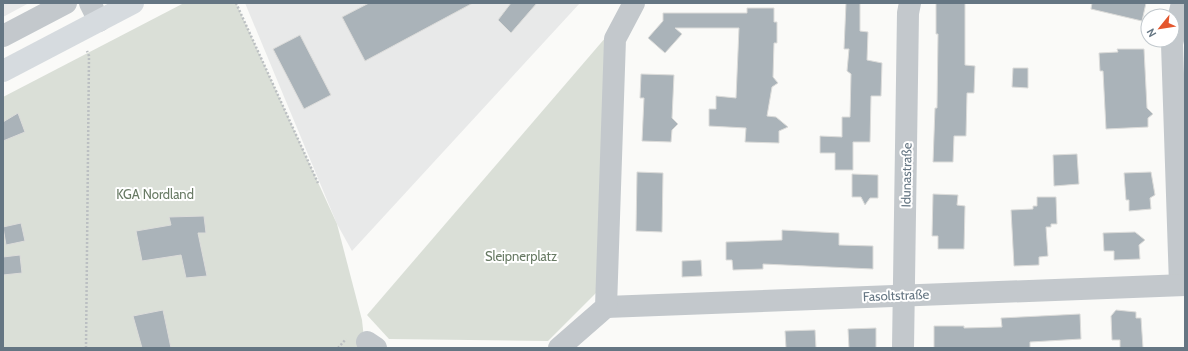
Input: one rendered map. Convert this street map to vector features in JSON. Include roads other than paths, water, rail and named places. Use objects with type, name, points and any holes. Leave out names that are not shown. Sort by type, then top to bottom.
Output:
[{"type":"main road","points":[[3,71],[90,18],[133,3]]},
{"type":"street","points":[[3,36],[66,3]]},
{"type":"street","points":[[559,348],[606,307],[615,39],[634,3]]},
{"type":"street","name":"Idunastraße","points":[[903,348],[908,12],[910,3]]},
{"type":"street","points":[[1182,3],[1172,44],[1182,285]]},
{"type":"street","name":"Fasoltstraße","points":[[606,307],[1182,285]]},
{"type":"park label","name":"KGA Nordland","points":[[155,194]]},
{"type":"park label","name":"Sleipnerplatz","points":[[521,256]]}]
